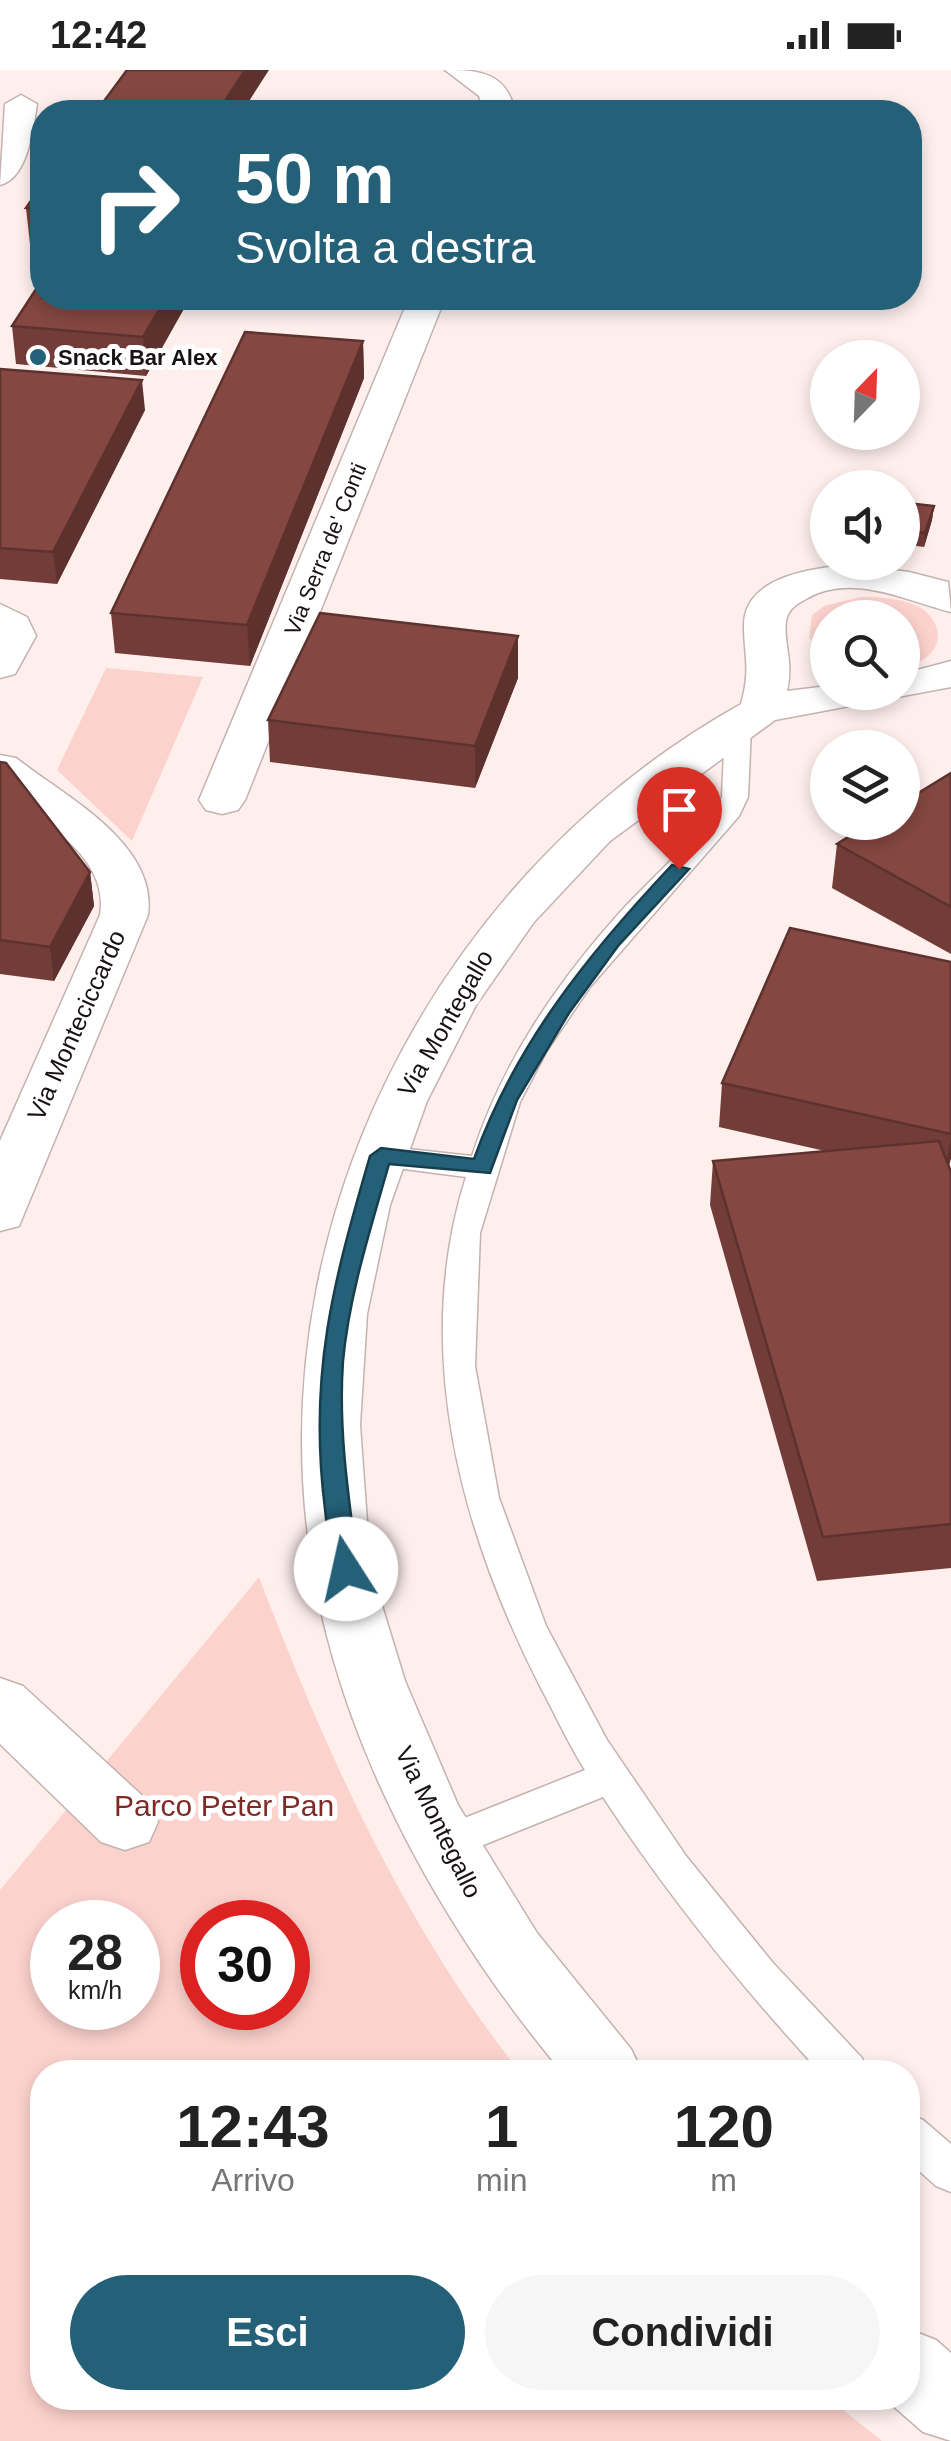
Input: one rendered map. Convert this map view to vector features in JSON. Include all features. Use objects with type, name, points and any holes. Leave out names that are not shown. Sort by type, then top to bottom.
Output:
[{"type":"street","points":[[460,70],[488,86],[498,100]]},
{"type":"street","points":[[0,175],[16,137],[19,102]]},
{"type":"street","name":"Via Serra de' Conti","points":[[222,800],[422,310]]},
{"type":"street","points":[[749,720],[769,682],[770,647],[764,628],[768,609],[785,594],[811,582],[878,577],[912,583],[951,600]]},
{"type":"street","points":[[0,617],[12,626],[15,636],[0,665]]},
{"type":"street","points":[[770,647],[788,664],[810,673]]},
{"type":"street","points":[[920,683],[951,674]]},
{"type":"street","name":"Via Montegallo","points":[[596,2060],[504,1944],[446,1843],[412,1774],[369,1662],[338,1539],[330,1451],[332,1358],[354,1247],[381,1156],[425,1049],[466,978],[522,903],[621,809],[749,720],[810,706]]},
{"type":"street","name":"Via Monteciccardo","points":[[0,768],[99,850],[119,871],[127,893],[124,915],[31,1128],[0,1213]]},
{"type":"street","points":[[0,1704],[125,1822]]},
{"type":"street","points":[[920,2378],[951,2404]]},
{"type":"lane","points":[[749,720],[738,779],[725,816],[611,942],[560,1010],[506,1100],[482,1168],[460,1262],[458,1354],[468,1448],[490,1535],[537,1644],[611,1777],[740,1956],[836,2060]]},
{"type":"lane","points":[[381,1156],[482,1168]]},
{"type":"lane","points":[[446,1843],[611,1777]]},
{"type":"lane","points":[[920,2145],[951,2172]]},
{"type":"green space","points":[[861,597],[901,600],[849,600]]},
{"type":"green space","points":[[920,607],[932,618],[938,636],[932,652],[920,661]]},
{"type":"green space","points":[[106,668],[203,677],[132,841],[57,770]]},
{"type":"green space","name":"Parco Peter Pan","points":[[259,1577],[312,1708],[371,1835],[439,1957],[511,2060],[30,2060],[30,2410],[843,2410],[882,2441],[0,2441],[0,1890]]},
{"type":"building","points":[[127,70],[245,70],[226,100],[105,100]]},
{"type":"building","points":[[30,298],[30,310],[159,310],[143,337],[12,326]]},
{"type":"building","points":[[245,332],[363,341],[247,625],[111,613]]},
{"type":"building","points":[[0,369],[142,380],[53,552],[0,548]]},
{"type":"building","points":[[920,504],[934,506],[925,533],[920,532]]},
{"type":"building","points":[[320,613],[518,636],[475,746],[268,720]]},
{"type":"building","points":[[0,762],[6,763],[90,872],[50,947],[0,940]]},
{"type":"building","points":[[951,773],[951,907],[837,844],[843,840],[920,840],[920,792]]},
{"type":"building","points":[[790,928],[951,962],[951,1134],[722,1083]]},
{"type":"building","points":[[939,1141],[951,1172],[951,1524],[823,1537],[713,1161]]},
{"type":"place","name":"Snack Bar Alex","points":[[38,357]]},
{"type":"route","points":[[346,1569],[338,1539],[330,1451],[332,1358],[354,1247],[381,1156],[482,1168],[506,1100],[560,1010],[611,942],[679,869]]}]
